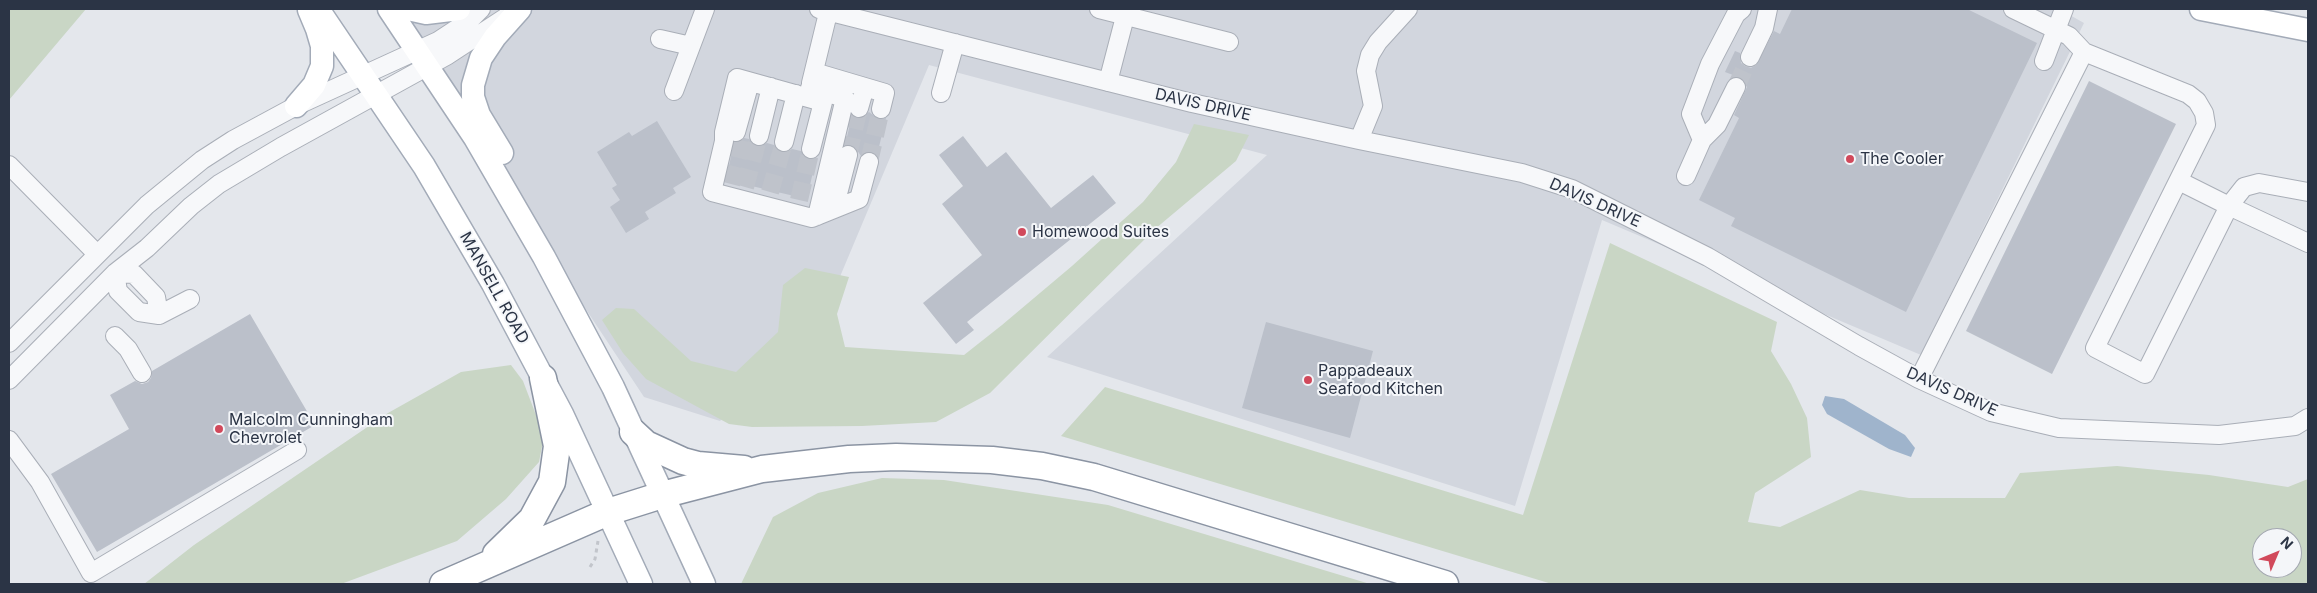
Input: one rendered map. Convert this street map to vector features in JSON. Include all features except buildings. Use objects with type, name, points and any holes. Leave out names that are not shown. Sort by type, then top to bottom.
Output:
[{"type":"highway","points":[[481,568],[532,519],[552,482],[557,446],[543,378]]},
{"type":"highway","points":[[633,432],[646,444],[683,461],[716,467],[762,470]]},
{"type":"highway","points":[[443,584],[608,512],[662,495],[762,470],[840,460],[896,457],[973,459],[1042,466],[1094,477],[1445,584]]},
{"type":"main road","points":[[296,106],[314,85],[322,66],[322,46],[318,29],[308,9]]},
{"type":"main road","name":"MANSELL ROAD","points":[[318,9],[376,93],[459,224],[543,378],[641,584]]},
{"type":"main road","points":[[388,9],[475,138],[580,321],[704,584]]},
{"type":"main road","points":[[408,9],[426,13],[459,9]]},
{"type":"main road","points":[[519,9],[495,37],[481,58],[473,85],[473,97],[479,115],[527,195],[534,238]]},
{"type":"main road","points":[[2201,9],[2308,30]]},
{"type":"street","points":[[9,380],[115,273],[147,248],[191,206],[219,184],[376,93],[422,58],[450,33],[470,20],[481,9]]},
{"type":"street","points":[[9,343],[147,205],[187,171],[233,140],[296,106],[363,74],[456,50],[519,9]]},
{"type":"street","points":[[674,91],[705,9]]},
{"type":"street","points":[[1099,9],[1126,12],[1229,42]]},
{"type":"street","points":[[1359,140],[1373,106],[1366,71],[1370,55],[1378,42],[1408,9]]},
{"type":"street","points":[[1702,140],[1691,114],[1710,64],[1736,14],[1742,9]]},
{"type":"street","points":[[1750,57],[1764,28],[1768,9]]},
{"type":"street","points":[[2013,9],[2069,36],[2084,52],[2188,94],[2197,101],[2204,112],[2206,126],[2095,348],[2145,374],[2229,206],[2244,187],[2259,183],[2308,192]]},
{"type":"street","points":[[2044,60],[2064,9]]},
{"type":"street","points":[[805,148],[810,92],[826,10]]},
{"type":"street","name":"DAVIS DRIVE","points":[[826,10],[1192,103],[1359,140],[1522,173],[1572,189],[1708,257],[1858,346],[1919,379],[1991,412],[2060,428],[2219,435],[2295,426],[2308,418]]},
{"type":"street","points":[[1108,82],[1126,12]]},
{"type":"street","points":[[660,39],[691,46]]},
{"type":"street","points":[[941,93],[955,43]]},
{"type":"street","points":[[1919,379],[2084,52]]},
{"type":"street","points":[[754,83],[845,98],[816,216]]},
{"type":"street","points":[[746,133],[754,83]]},
{"type":"street","points":[[754,83],[724,132],[724,141],[712,192],[732,191],[792,205],[812,218],[859,199],[869,162]]},
{"type":"street","points":[[1686,176],[1702,140],[1717,124],[1736,86]]},
{"type":"street","points":[[810,92],[865,87],[885,93],[881,110]]},
{"type":"street","points":[[859,108],[865,87]]},
{"type":"street","points":[[784,142],[810,92]]},
{"type":"street","points":[[834,209],[848,155]]},
{"type":"street","points":[[9,165],[98,254]]},
{"type":"street","points":[[2179,181],[2308,243]]},
{"type":"street","points":[[115,273],[134,274],[156,297],[158,315],[190,299]]},
{"type":"street","points":[[115,336],[128,348],[142,373]]},
{"type":"street","points":[[9,440],[40,482],[91,573],[297,450]]},
{"type":"path","points":[[590,567],[595,559],[599,540]]},
{"type":"shaded area","points":[[387,9],[2059,9],[2084,23],[1921,355],[1602,220],[1515,506],[1047,357],[1267,155],[929,65],[823,317],[720,421],[644,397]]},
{"type":"green space","points":[[9,9],[86,9],[9,100]]},
{"type":"green space","points":[[1194,124],[1249,135],[1236,161],[1155,229],[990,393],[936,422],[862,426],[752,427],[729,424],[646,379],[623,353],[602,320],[616,308],[634,309],[691,361],[736,372],[778,332],[783,285],[805,268],[849,277],[837,314],[845,347],[964,355],[1072,266],[1143,202],[1176,162]]},
{"type":"green space","points":[[1610,243],[1777,322],[1771,351],[1791,384],[1807,418],[1811,457],[1755,493],[1748,522],[1780,527],[1860,490],[1909,498],[2005,498],[2020,473],[2117,466],[2209,475],[2288,487],[2308,479],[2308,584],[1552,584],[1061,436],[1105,387],[1523,515]]},
{"type":"green space","points":[[511,365],[523,381],[544,436],[539,462],[506,499],[457,541],[341,584],[144,584],[194,545],[388,413],[461,372]]},
{"type":"green space","points":[[882,478],[944,480],[1108,505],[1370,584],[741,584],[773,517],[818,493]]},
{"type":"water","points":[[1825,396],[1844,399],[1905,435],[1915,448],[1911,457],[1889,449],[1827,414],[1822,405]]},
{"type":"tunnel","points":[[1736,87],[1750,57]]},
{"type":"tunnel","points":[[848,155],[859,108]]},
{"type":"tunnel","points":[[869,162],[881,109]]},
{"type":"tunnel","points":[[731,184],[744,133]]},
{"type":"tunnel","points":[[745,187],[759,136]]},
{"type":"tunnel","points":[[770,192],[784,142]]},
{"type":"tunnel","points":[[799,200],[811,149]]},
{"type":"place","name":"The Cooler","points":[[1850,159]]},
{"type":"place","name":"Homewood Suites","points":[[1022,232]]},
{"type":"place","name":"Pappadeaux Seafood Kitchen","points":[[1308,380]]},
{"type":"place","name":"Malcolm Cunningham Chevrolet","points":[[219,429]]}]
